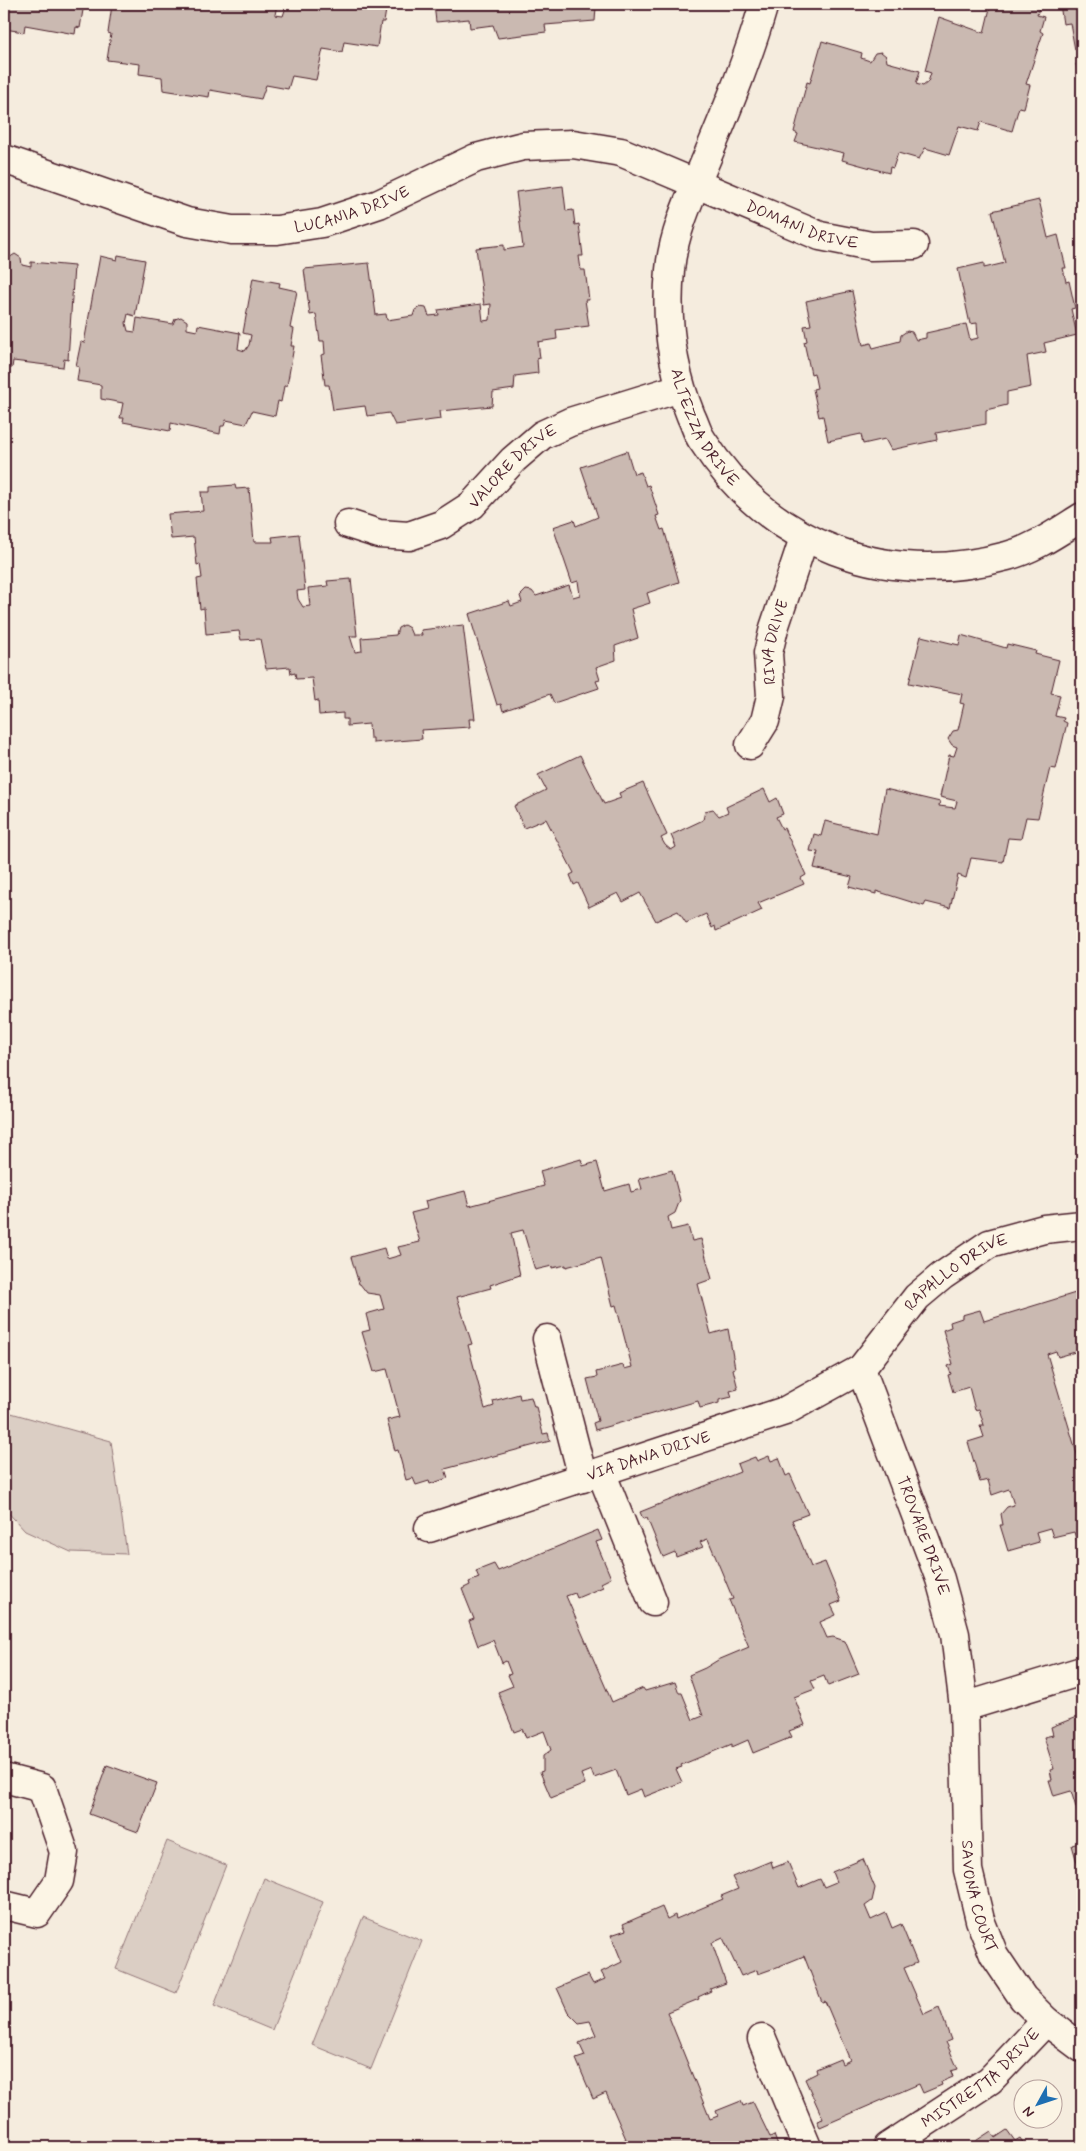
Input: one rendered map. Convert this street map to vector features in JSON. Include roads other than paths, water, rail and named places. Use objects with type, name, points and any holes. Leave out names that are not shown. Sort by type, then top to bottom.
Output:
[{"type":"street","name":"ALTEZZA DRIVE","points":[[764,4],[750,55],[697,182],[680,229],[670,268],[668,324],[680,388],[701,439],[733,481],[775,520],[804,538],[847,556],[900,567],[955,568],[1008,556],[1046,540],[1082,517]]},
{"type":"street","name":"LUCANIA DRIVE","points":[[4,159],[187,222],[232,230],[278,230],[322,223],[379,204],[476,158],[523,146],[573,144],[622,152],[697,182]]},
{"type":"street","name":"DOMANI DRIVE","points":[[697,182],[820,236],[871,246],[914,245]]},
{"type":"street","name":"VALORE DRIVE","points":[[348,524],[379,534],[409,536],[441,525],[472,505],[513,460],[542,435],[570,422],[680,388]]},
{"type":"street","name":"RIVA DRIVE","points":[[750,745],[765,721],[770,696],[768,653],[774,628],[804,538]]},
{"type":"street","name":"RAPALLO DRIVE","points":[[861,1369],[917,1297],[942,1276],[989,1244],[1044,1229],[1082,1225]]},
{"type":"street","points":[[548,1339],[592,1475],[653,1602]]},
{"type":"street","name":"VIA DANA DRIVE","points":[[429,1528],[785,1411],[861,1369]]},
{"type":"street","name":"TROVARE DRIVE","points":[[861,1369],[940,1578],[955,1634],[964,1707]]},
{"type":"street","points":[[964,1707],[1082,1672]]},
{"type":"street","name":"SAVONA COURT","points":[[964,1707],[968,1870],[980,1920],[994,1955],[1023,1998],[1046,2021],[1082,2048]]},
{"type":"street","points":[[4,1778],[42,1788],[64,1852],[59,1881],[37,1913],[4,1904]]},
{"type":"street","name":"MISTRETTA DRIVE","points":[[888,2147],[990,2080],[1046,2021]]},
{"type":"street","points":[[762,2040],[807,2147]]}]
